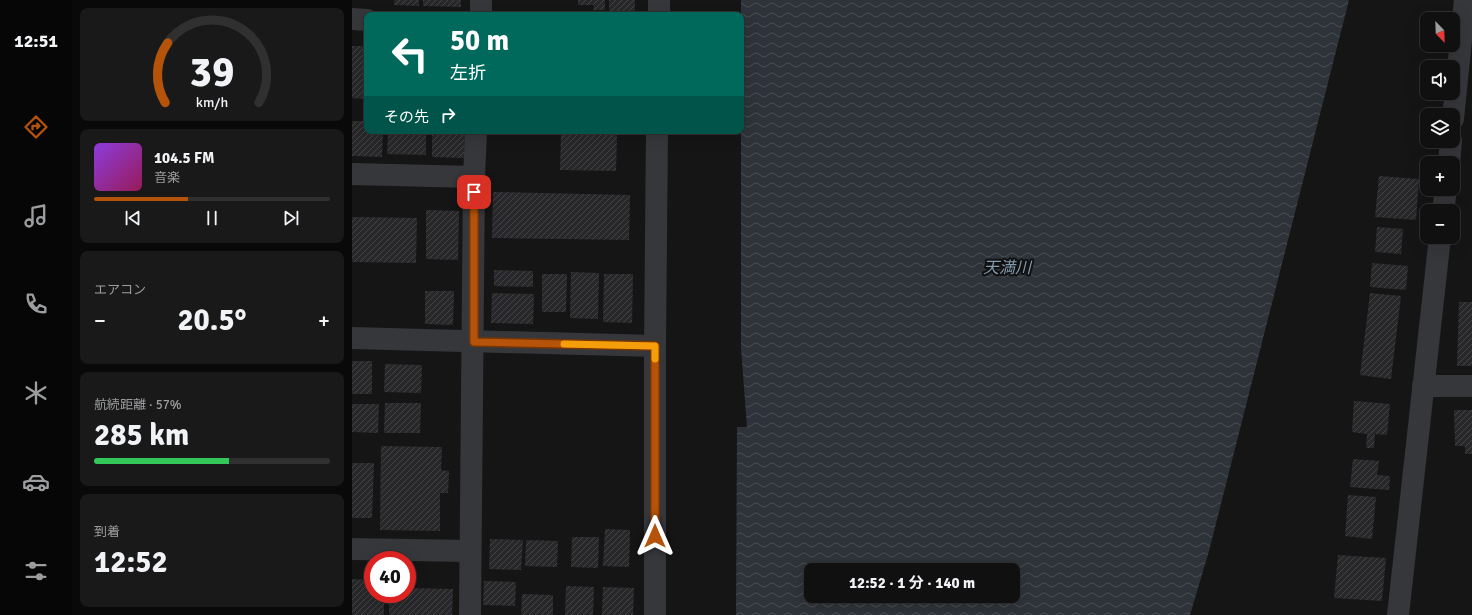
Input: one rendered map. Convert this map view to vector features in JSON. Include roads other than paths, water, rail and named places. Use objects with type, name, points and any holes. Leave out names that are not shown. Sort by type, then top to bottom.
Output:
[{"type":"street","points":[[481,0],[481,12]]},
{"type":"street","points":[[659,0],[659,12]]},
{"type":"street","points":[[1454,108],[1467,5]]},
{"type":"street","points":[[352,19],[364,20]]},
{"type":"street","points":[[470,615],[474,342],[474,177],[476,134]]},
{"type":"street","points":[[655,615],[657,134]]},
{"type":"street","points":[[352,174],[474,177]]},
{"type":"street","points":[[1398,615],[1439,244]]},
{"type":"street","points":[[352,338],[655,346]]},
{"type":"street","points":[[1423,386],[1472,386]]},
{"type":"street","points":[[352,549],[470,551]]},
{"type":"water","name":"天満川","points":[[741,0],[1349,0],[1209,551],[1190,615],[736,615],[737,427],[747,427],[741,348],[741,134],[744,134],[744,12],[741,12]]}]
